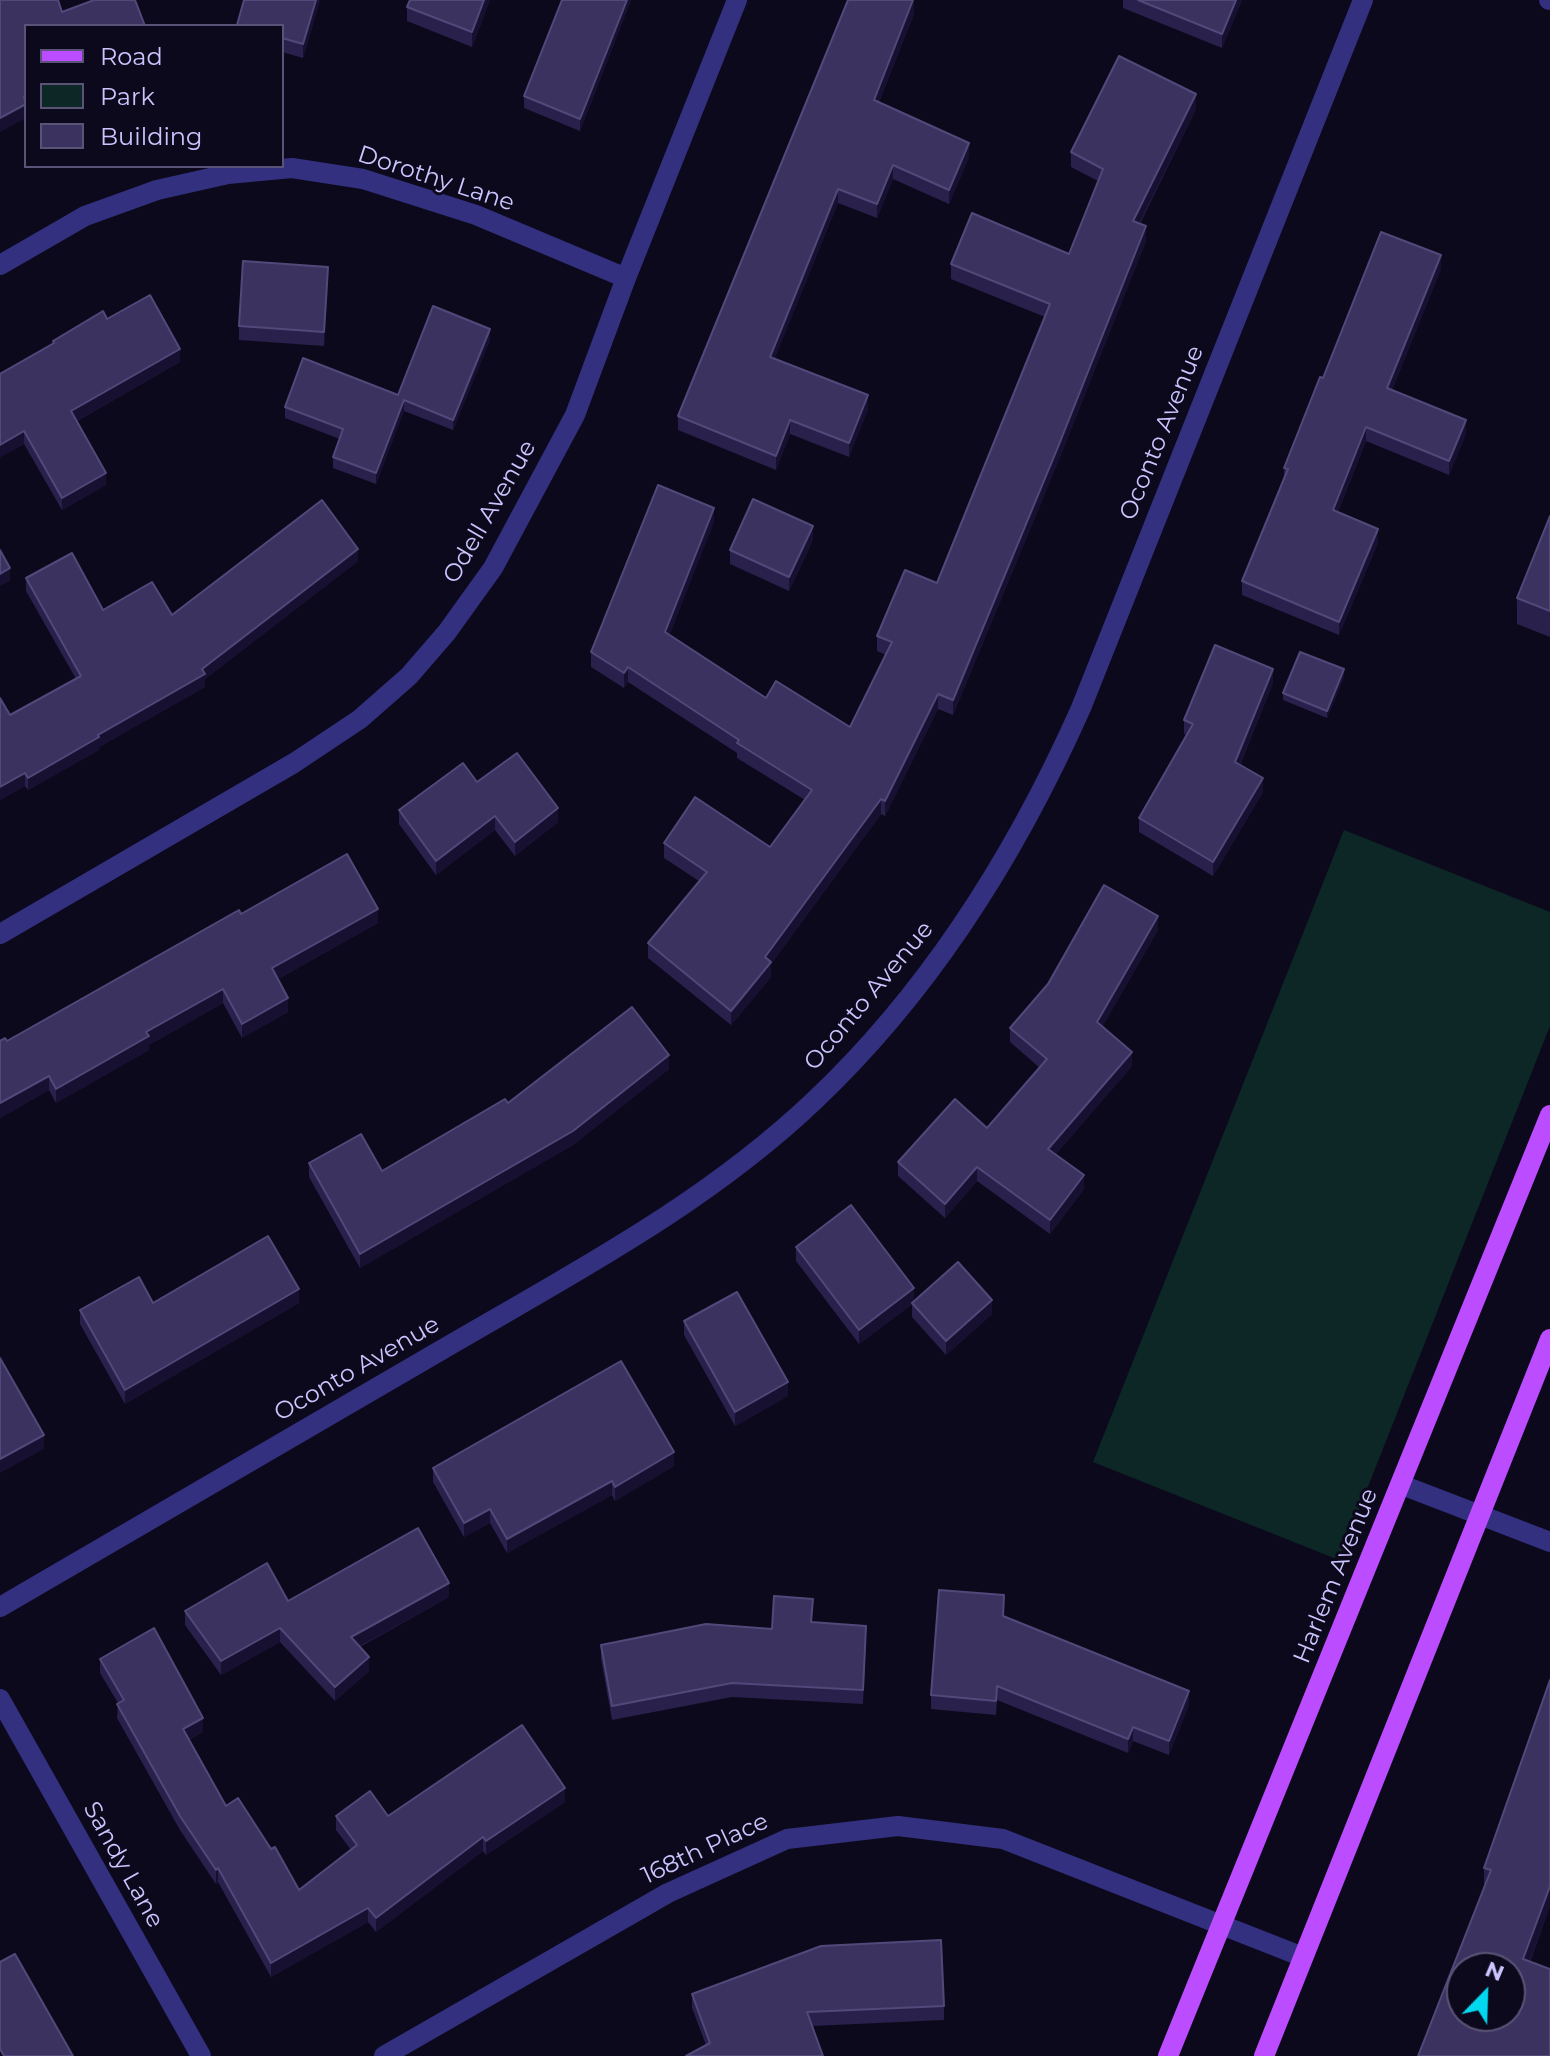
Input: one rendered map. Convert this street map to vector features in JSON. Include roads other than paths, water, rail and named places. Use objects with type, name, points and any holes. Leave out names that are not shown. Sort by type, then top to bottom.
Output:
[{"type":"main road","name":"Harlem Avenue","points":[[1168,2056],[1550,1115]]},
{"type":"main road","points":[[1264,2056],[1550,1339]]},
{"type":"street","name":"Odell Avenue","points":[[0,934],[294,763],[360,719],[409,676],[447,632],[493,568],[575,415],[737,0]]},
{"type":"street","name":"Oconto Avenue","points":[[0,1607],[644,1233],[764,1146],[817,1098],[914,991],[957,932],[1019,836],[1055,767],[1363,0]]},
{"type":"street","name":"Dorothy Lane","points":[[0,265],[85,216],[157,190],[228,174],[292,168],[363,179],[462,211],[626,278]]},
{"type":"street","points":[[1402,1485],[1550,1542]]},
{"type":"street","name":"Sandy Lane","points":[[0,1699],[201,2056]]},
{"type":"street","name":"168th Place","points":[[384,2056],[668,1893],[787,1839],[898,1826],[1003,1839],[1303,1957]]}]
